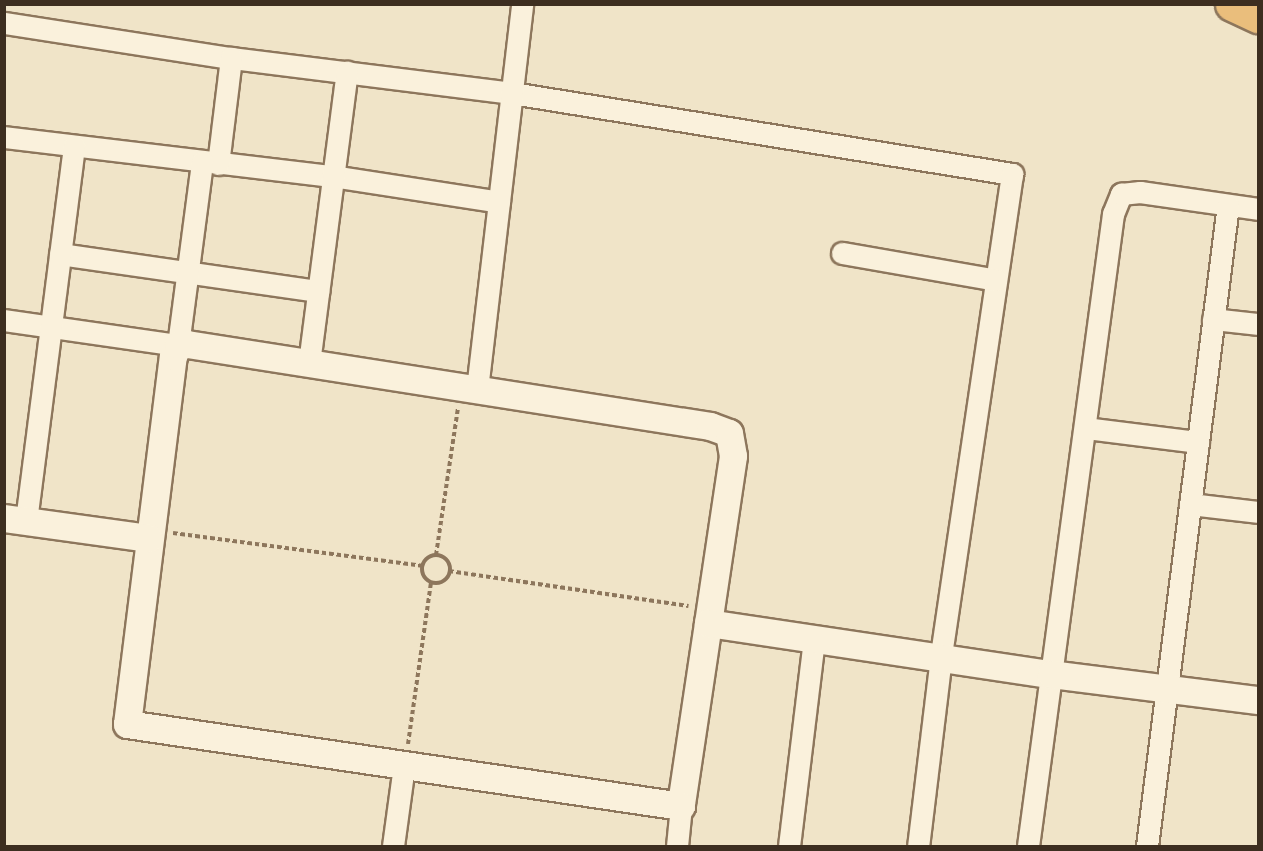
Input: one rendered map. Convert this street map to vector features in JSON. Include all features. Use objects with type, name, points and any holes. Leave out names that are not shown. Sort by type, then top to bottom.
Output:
[{"type":"highway","points":[[1232,4],[1258,16]]},
{"type":"street","points":[[469,388],[499,202],[522,4]]},
{"type":"street","points":[[4,23],[231,58],[512,93],[1011,173],[1013,178],[941,657],[918,846]]},
{"type":"street","points":[[231,58],[188,272],[178,345],[173,356],[127,724],[681,806]]},
{"type":"street","points":[[309,363],[347,71]]},
{"type":"street","points":[[4,137],[332,176],[499,202]]},
{"type":"street","points":[[74,146],[51,327],[15,519],[150,534]]},
{"type":"street","points":[[1028,846],[1113,214],[1121,194],[1140,192],[1258,208]]},
{"type":"street","points":[[1146,846],[1228,205]]},
{"type":"street","points":[[842,253],[996,280]]},
{"type":"street","points":[[60,254],[318,291]]},
{"type":"street","points":[[1213,319],[1258,324]]},
{"type":"street","points":[[4,320],[309,363],[710,426],[729,433],[733,456],[677,846]]},
{"type":"street","points":[[1085,428],[1198,442]]},
{"type":"street","points":[[1190,504],[1258,512]]},
{"type":"street","points":[[709,616],[814,639],[1051,674],[1258,700]]},
{"type":"street","points":[[789,846],[814,639]]},
{"type":"street","points":[[393,846],[404,766]]},
{"type":"path","points":[[436,555],[469,388]]},
{"type":"path","points":[[150,534],[422,566]]},
{"type":"path","points":[[436,555],[447,560],[449,571],[442,581],[431,582],[426,579],[422,566],[424,560],[436,555]]},
{"type":"path","points":[[449,571],[709,616]]},
{"type":"path","points":[[404,766],[431,582]]}]
